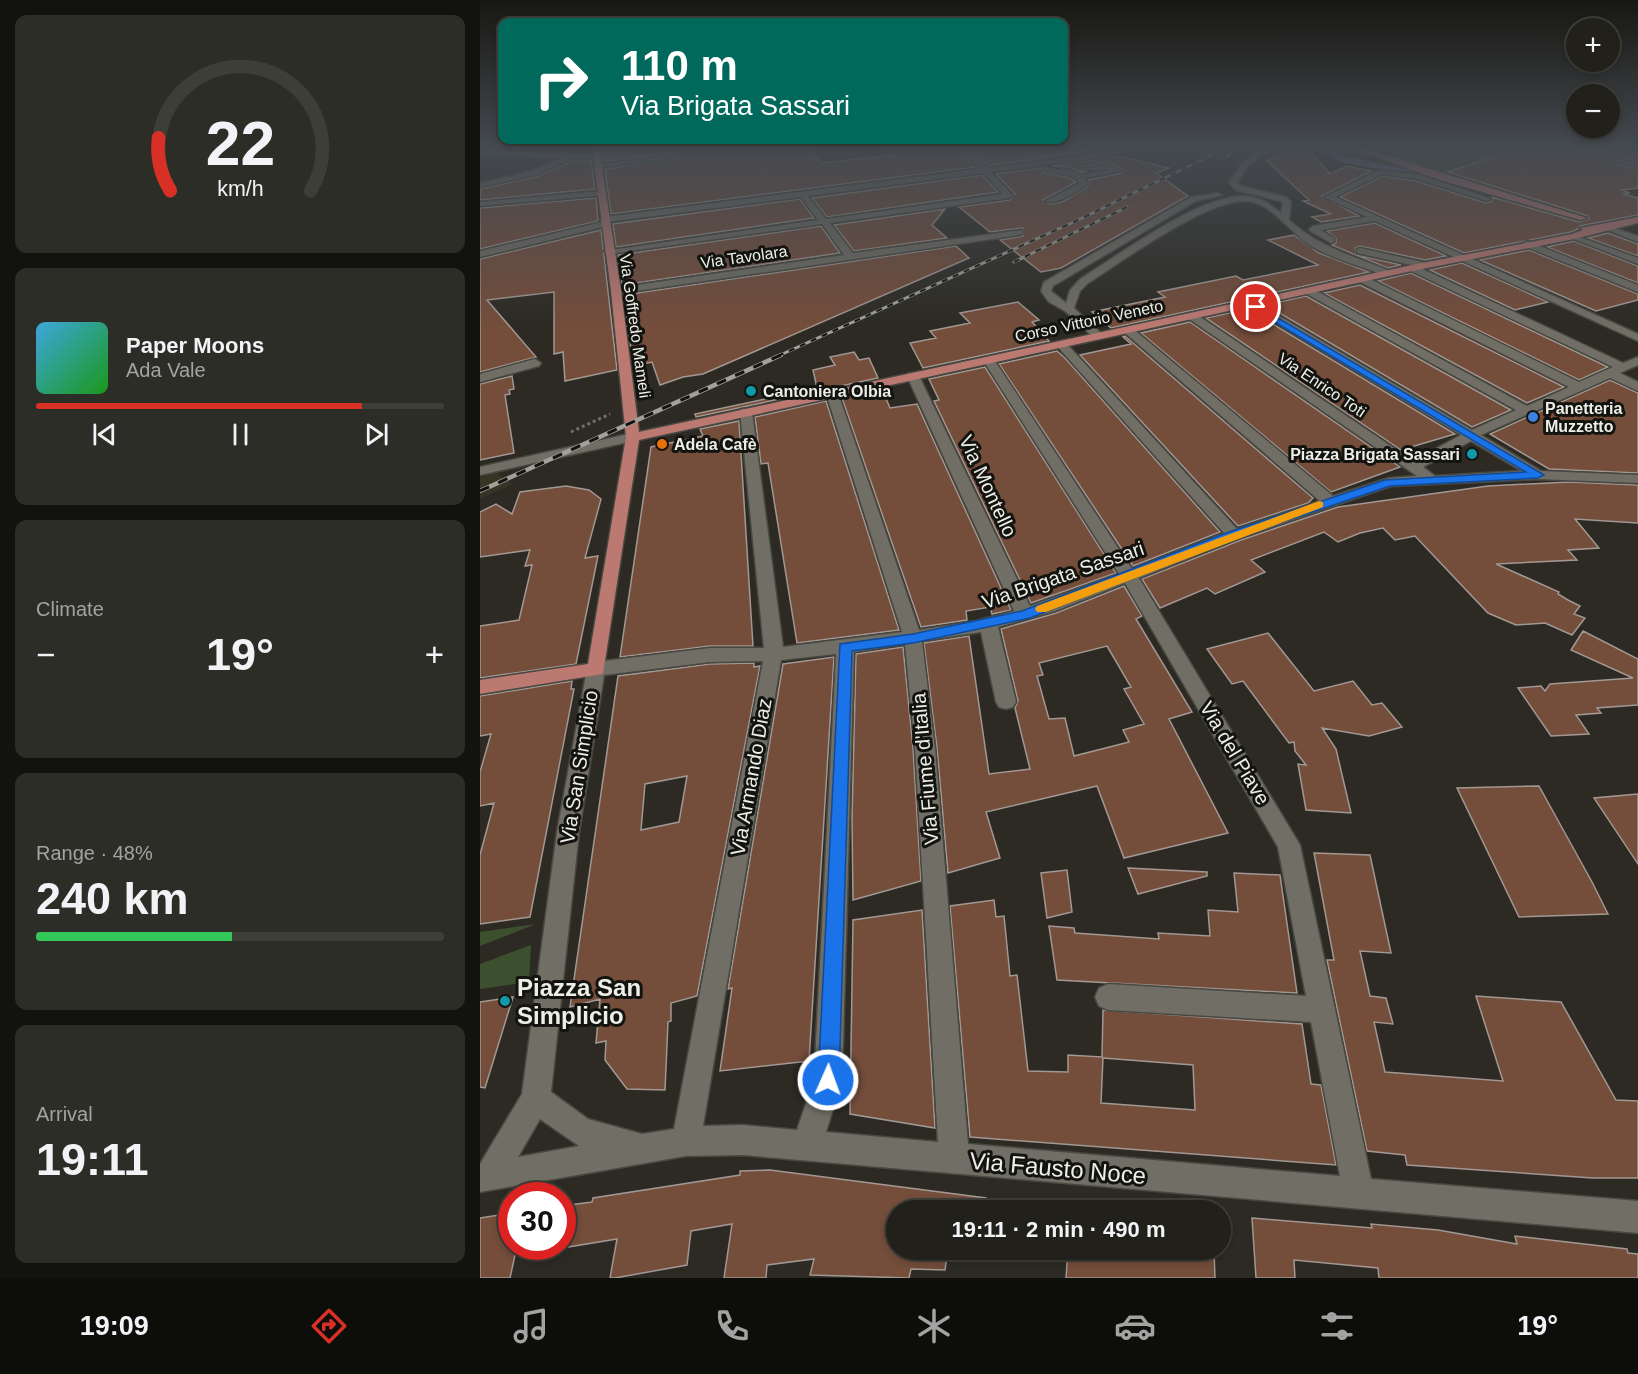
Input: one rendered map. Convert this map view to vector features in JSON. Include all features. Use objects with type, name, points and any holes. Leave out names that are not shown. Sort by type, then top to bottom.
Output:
[{"type":"main road","name":"Via Goffredo Mameli","points":[[603,208],[616,291],[633,437]]},
{"type":"main road","points":[[1540,208],[1583,218],[1599,225]]},
{"type":"main road","points":[[1544,209],[1572,223],[1599,225]]},
{"type":"main road","name":"Corso Vittorio Veneto","points":[[1552,239],[1566,233],[1572,223],[1583,218]]},
{"type":"main road","name":"Corso Vittorio Veneto","points":[[633,437],[1387,273],[1574,236],[1599,225],[1638,220]]},
{"type":"main road","name":"Via San Simplicio","points":[[596,669],[633,437]]},
{"type":"main road","points":[[480,687],[596,669]]},
{"type":"street","points":[[480,255],[604,222],[706,208]]},
{"type":"street","points":[[814,208],[850,256]]},
{"type":"street","points":[[609,251],[927,208]]},
{"type":"street","points":[[1098,336],[1069,309],[1053,300],[1046,291],[1048,284],[1179,208]]},
{"type":"street","points":[[1069,309],[1075,290],[1084,281],[1205,208]]},
{"type":"street","points":[[1273,208],[1314,243],[1387,273]]},
{"type":"street","points":[[1285,219],[1287,208]]},
{"type":"street","points":[[1352,208],[1638,338]]},
{"type":"street","points":[[1376,218],[1313,229],[1345,245],[1377,257],[1424,266]]},
{"type":"street","points":[[1599,225],[1638,239]]},
{"type":"street","name":"Via Tavolara","points":[[616,291],[1018,232]]},
{"type":"street","points":[[1574,236],[1638,261]]},
{"type":"street","points":[[1527,244],[1638,288]]},
{"type":"street","points":[[1412,268],[1618,371],[1638,387]]},
{"type":"street","points":[[1362,279],[1579,387]]},
{"type":"street","points":[[1309,291],[1527,411]]},
{"type":"street","points":[[1250,303],[1538,475]]},
{"type":"street","name":"Via Enrico Toti","points":[[1192,316],[1433,481]]},
{"type":"street","points":[[1128,330],[1329,501]]},
{"type":"street","points":[[1061,344],[1234,535]]},
{"type":"street","name":"Via del Piave","points":[[988,360],[1129,576],[1289,845],[1359,1195]]},
{"type":"street","points":[[1413,467],[1471,435],[1638,361]]},
{"type":"street","points":[[480,378],[535,363]]},
{"type":"street","name":"Via Montello","points":[[913,376],[1025,615]]},
{"type":"street","name":"Via Fiume d'Italia","points":[[832,393],[913,639],[925,748],[954,1158]]},
{"type":"street","name":"Via Armando Diaz","points":[[686,1141],[774,654],[746,412]]},
{"type":"street","points":[[480,471],[633,437]]},
{"type":"street","name":"Via Brigata Sassari","points":[[596,669],[710,655],[774,654],[845,647],[913,639],[988,624],[1025,615],[1234,535],[1389,482],[1538,475],[1638,479]]},
{"type":"street","points":[[988,624],[1006,702]]},
{"type":"street","points":[[807,1145],[828,1080],[845,647]]},
{"type":"street","name":"Via San Simplicio","points":[[484,1177],[536,1098],[568,832],[596,669]]},
{"type":"street","points":[[1108,997],[1323,1010]]},
{"type":"street","points":[[536,1098],[581,1132],[641,1148]]},
{"type":"street","name":"Via Fausto Noce","points":[[484,1177],[686,1141],[743,1140],[1359,1195],[1638,1217]]},
{"type":"shaded area","points":[[495,472],[513,484],[480,499],[480,478]]},
{"type":"green space","points":[[536,924],[480,946],[480,932]]},
{"type":"green space","points":[[531,945],[529,982],[480,989],[480,964]]},
{"type":"building","points":[[480,208],[597,208],[598,221],[480,249]]},
{"type":"building","points":[[610,208],[660,208],[611,214]]},
{"type":"building","points":[[735,208],[806,208],[814,218],[616,247],[613,224]]},
{"type":"building","points":[[820,208],[891,208],[827,217]]},
{"type":"building","points":[[960,208],[1167,208],[1061,268],[1041,272],[1000,240],[1023,236],[1023,228],[990,232]]},
{"type":"building","points":[[1317,208],[1344,208],[1359,216],[1321,222],[1312,217],[1331,214]]},
{"type":"building","points":[[1364,208],[1529,208],[1579,222],[1589,219],[1588,216],[1561,208],[1638,208],[1638,215],[1580,226],[1571,232],[1464,253]]},
{"type":"building","points":[[945,209],[932,225],[947,238],[854,251],[834,225]]},
{"type":"building","points":[[1375,223],[1446,256],[1425,260],[1360,246],[1355,248],[1357,255],[1401,265],[1388,268],[1332,245],[1336,243],[1336,238],[1327,231]]},
{"type":"building","points":[[821,226],[840,253],[622,285],[618,255]]},
{"type":"building","points":[[601,230],[617,370],[565,381],[563,352],[554,354],[554,292],[487,300],[536,357],[480,372],[480,259]]},
{"type":"building","points":[[1608,233],[1638,244],[1638,256],[1588,238]]},
{"type":"building","points":[[1294,235],[1319,253],[1369,272],[1111,328],[1092,312],[1165,297],[1158,292],[1236,276],[1243,280],[1318,265],[1268,240]]},
{"type":"building","points":[[1574,241],[1638,266],[1638,283],[1547,247]]},
{"type":"building","points":[[956,246],[969,258],[703,374],[683,377],[660,385],[652,362],[633,366],[624,295]]},
{"type":"building","points":[[1529,250],[1638,294],[1638,300],[1596,311],[1480,260]]},
{"type":"building","points":[[1462,263],[1548,302],[1515,310],[1430,270]]},
{"type":"building","points":[[1411,273],[1608,367],[1579,380],[1378,281]]},
{"type":"building","points":[[1360,285],[1564,387],[1527,403],[1324,293]]},
{"type":"building","points":[[1306,296],[1511,410],[1472,427],[1266,305]]},
{"type":"building","points":[[1018,302],[1039,320],[1032,322],[1049,341],[923,368],[910,343],[936,338],[930,331],[970,323],[960,313]]},
{"type":"building","points":[[1248,309],[1455,434],[1401,450],[1206,318]]},
{"type":"building","points":[[1190,322],[1400,467],[1331,492],[1141,333]]},
{"type":"building","points":[[1125,336],[1313,498],[1308,503],[1238,526],[1080,355],[1131,344],[1123,337]]},
{"type":"building","points":[[1057,351],[1220,532],[1133,566],[999,364]]},
{"type":"building","points":[[854,352],[859,360],[869,358],[878,378],[696,417],[695,414],[817,388],[813,370],[835,365],[830,357]]},
{"type":"building","points":[[985,367],[1116,573],[1031,603],[934,401],[939,400],[929,379]]},
{"type":"building","points":[[512,376],[514,389],[509,390],[510,394],[505,395],[514,453],[480,460],[480,384]]},
{"type":"building","points":[[1610,380],[1638,393],[1638,473],[1549,469],[1490,434]]},
{"type":"building","points":[[882,389],[890,408],[917,404],[1011,610],[992,614],[990,607],[966,611],[967,620],[921,627],[842,398]]},
{"type":"building","points":[[826,401],[899,630],[797,643],[768,463],[761,464],[755,417]]},
{"type":"building","points":[[739,421],[753,646],[710,646],[620,657],[651,447],[703,436],[700,429]]},
{"type":"building","points":[[1569,482],[1638,485],[1638,523],[1575,519],[1599,548],[1568,550],[1577,560],[1496,564],[1559,592],[1558,594],[1580,606],[1574,614],[1585,618],[1572,635],[1545,623],[1516,625],[1488,613],[1415,536],[1395,540],[1383,528],[1360,533],[1338,542],[1324,532],[1251,560],[1265,572],[1215,594],[1207,588],[1160,608],[1142,579],[1241,540],[1338,507],[1488,486]]},
{"type":"building","points":[[566,486],[589,490],[601,499],[585,558],[598,556],[576,664],[480,678],[480,626],[519,620],[532,565],[525,566],[530,550],[480,557],[480,512],[496,504],[512,514],[520,492]]},
{"type":"building","points":[[1124,586],[1142,616],[1136,619],[1192,712],[1169,719],[1228,833],[1124,858],[1097,786],[986,812],[1000,858],[948,873],[937,748],[924,643],[969,636],[989,774],[1030,769],[1015,708],[1018,701],[1001,629],[1056,613]],"holes":[[[1107,646],[1131,687],[1124,689],[1144,724],[1123,730],[1129,742],[1074,756],[1065,718],[1049,719],[1037,676],[1043,675],[1039,663]]]},
{"type":"building","points":[[1583,631],[1638,659],[1638,705],[1597,708],[1601,713],[1576,715],[1589,734],[1551,736],[1518,688],[1541,686],[1545,691],[1550,684],[1633,678],[1571,650]]},
{"type":"building","points":[[1268,633],[1314,691],[1353,681],[1372,705],[1382,703],[1402,727],[1369,736],[1322,728],[1336,749],[1351,813],[1306,810],[1298,764],[1306,765],[1295,751],[1294,742],[1289,743],[1243,681],[1232,684],[1207,649]]},
{"type":"building","points":[[903,647],[913,748],[921,881],[853,900],[852,818],[856,654]]},
{"type":"building","points":[[834,657],[809,1061],[720,1071],[732,988],[728,989],[783,664]]},
{"type":"building","points":[[754,663],[754,667],[760,666],[697,996],[671,1003],[665,1090],[627,1089],[605,1060],[606,1041],[596,1043],[600,999],[570,1007],[618,676],[710,664]],"holes":[[[687,776],[679,822],[641,830],[645,784]]]},
{"type":"building","points":[[572,681],[571,689],[574,689],[530,917],[480,924],[480,855],[494,803],[480,806],[480,772],[491,734],[480,736],[480,696]]},
{"type":"building","points":[[1539,786],[1608,914],[1519,917],[1457,788]]},
{"type":"building","points":[[1638,794],[1638,864],[1594,798]]},
{"type":"building","points":[[1314,853],[1370,855],[1391,953],[1360,951],[1370,996],[1386,998],[1393,1024],[1374,1022],[1385,1072],[1503,1081],[1476,996],[1561,1002],[1616,1100],[1638,1101],[1638,1178],[1593,1178],[1407,1165],[1405,1155],[1367,1151],[1327,960],[1334,960]]},
{"type":"building","points":[[1128,868],[1207,872],[1207,876],[1138,894]]},
{"type":"building","points":[[1067,870],[1072,912],[1047,918],[1041,873]]},
{"type":"building","points":[[1234,873],[1280,875],[1297,993],[1057,980],[1049,926],[1074,928],[1075,933],[1159,939],[1158,933],[1210,936],[1208,910],[1238,912]]},
{"type":"building","points":[[994,900],[996,917],[1004,916],[1010,976],[1017,975],[1028,1071],[1068,1072],[1068,1055],[1102,1057],[1103,1010],[1302,1024],[1311,1084],[1321,1085],[1336,1165],[970,1137],[950,906]],"holes":[[[1103,1058],[1193,1065],[1195,1110],[1101,1103]]]},
{"type":"building","points":[[922,910],[935,1128],[850,1114],[853,920]]},
{"type":"building","points":[[513,997],[485,1088],[480,1087],[480,1002]]},
{"type":"building","points":[[770,1170],[986,1198],[986,1200],[886,1200],[886,1260],[946,1260],[945,1270],[911,1269],[909,1278],[810,1275],[814,1259],[767,1265],[766,1278],[724,1278],[732,1224],[691,1231],[687,1265],[615,1278],[610,1278],[617,1239],[576,1246],[576,1204],[592,1202],[593,1198],[740,1175],[740,1171]]},
{"type":"building","points":[[498,1215],[498,1260],[514,1260],[510,1278],[480,1278],[480,1218]]},
{"type":"building","points":[[1252,1218],[1372,1228],[1371,1224],[1438,1230],[1517,1244],[1515,1236],[1627,1249],[1628,1253],[1638,1254],[1638,1278],[1379,1278],[1378,1268],[1294,1260],[1295,1278],[1256,1278]]},
{"type":"building","points":[[1067,1260],[1214,1260],[1215,1278],[1066,1278]]},
{"type":"railway","points":[[778,356],[1103,208]]},
{"type":"railway","points":[[1014,262],[1126,208]]},
{"type":"railway","points":[[480,491],[781,355]]},
{"type":"slow traffic","points":[[1041,609],[1319,504]]},
{"type":"place","name":"Cantoniera Olbia","points":[[751,391]]},
{"type":"place","name":"Panetteria Muzzetto","points":[[1533,417]]},
{"type":"place","name":"Adela Cafè","points":[[662,444]]},
{"type":"place","name":"Piazza Brigata Sassari","points":[[1472,454]]},
{"type":"place","name":"Piazza San Simplicio","points":[[505,1001]]},
{"type":"route","points":[[828,1080],[845,647],[913,639],[1025,615],[1234,535],[1389,482],[1538,475],[1256,307]]}]
